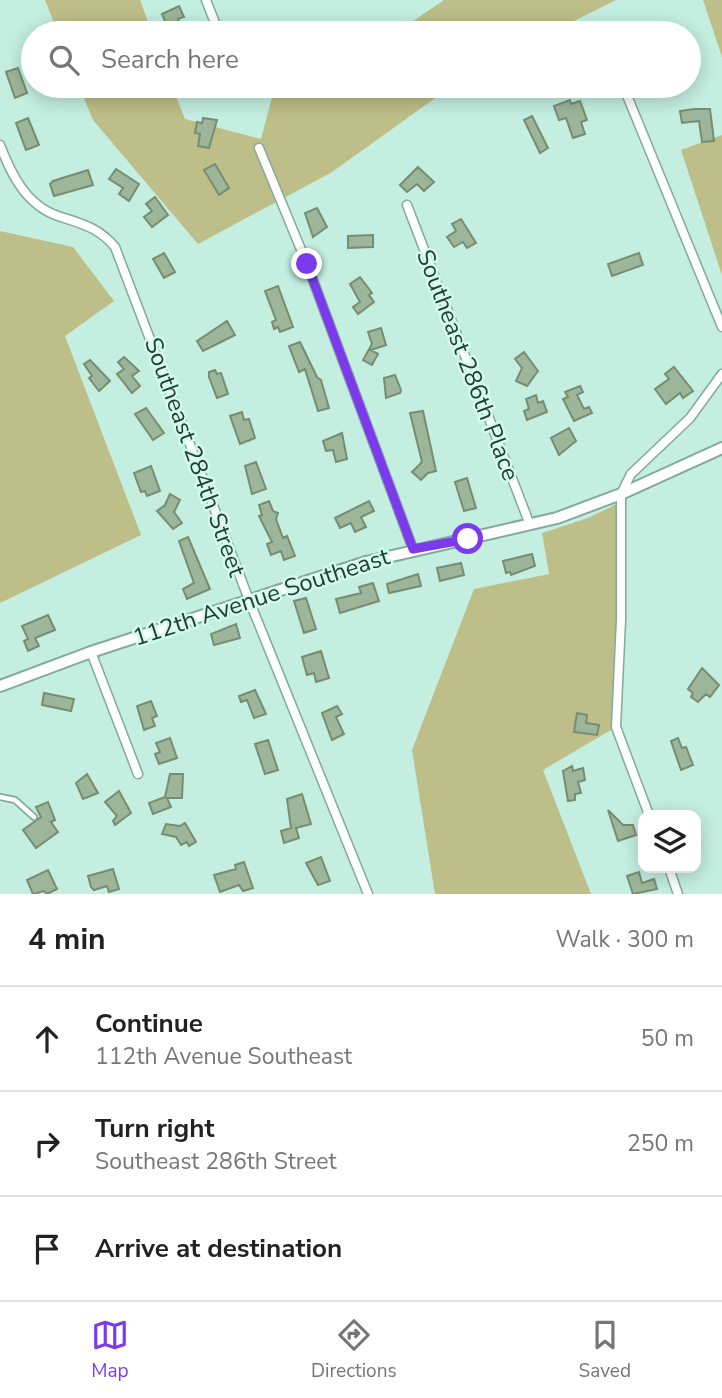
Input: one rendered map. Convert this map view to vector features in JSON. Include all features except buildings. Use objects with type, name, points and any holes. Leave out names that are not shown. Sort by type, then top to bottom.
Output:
[{"type":"street","points":[[206,0],[214,21]]},
{"type":"street","points":[[628,98],[722,327]]},
{"type":"street","name":"Southeast 284th Street","points":[[0,145],[17,182],[36,203],[56,216],[89,224],[115,247],[248,600],[368,894]]},
{"type":"street","points":[[259,148],[307,264],[413,549]]},
{"type":"street","name":"Southeast 286th Place","points":[[407,205],[530,525]]},
{"type":"street","points":[[647,810],[616,727],[621,620],[621,494],[631,474],[690,418],[722,374]]},
{"type":"street","name":"112th Avenue Southeast","points":[[0,686],[91,652],[413,549],[530,525],[621,494],[722,448]]},
{"type":"street","points":[[91,652],[138,774]]},
{"type":"street","points":[[671,873],[678,894]]},
{"type":"lane","points":[[0,796],[15,800],[34,817]]},
{"type":"green space","points":[[45,0],[140,0],[148,21],[53,21]]},
{"type":"green space","points":[[444,0],[616,0],[574,21],[413,21]]},
{"type":"green space","points":[[703,0],[722,0],[722,57]]},
{"type":"green space","points":[[84,98],[177,98],[185,119],[261,139],[272,98],[435,98],[332,172],[198,244],[93,120]]},
{"type":"green space","points":[[722,135],[722,275],[681,150]]},
{"type":"green space","points":[[0,231],[73,247],[114,301],[65,336],[141,535],[0,603]]},
{"type":"green space","points":[[621,502],[616,727],[543,770],[591,894],[435,894],[412,750],[474,589],[549,574],[542,533],[588,518]]},
{"type":"route","points":[[307,264],[413,549],[468,539]]}]
